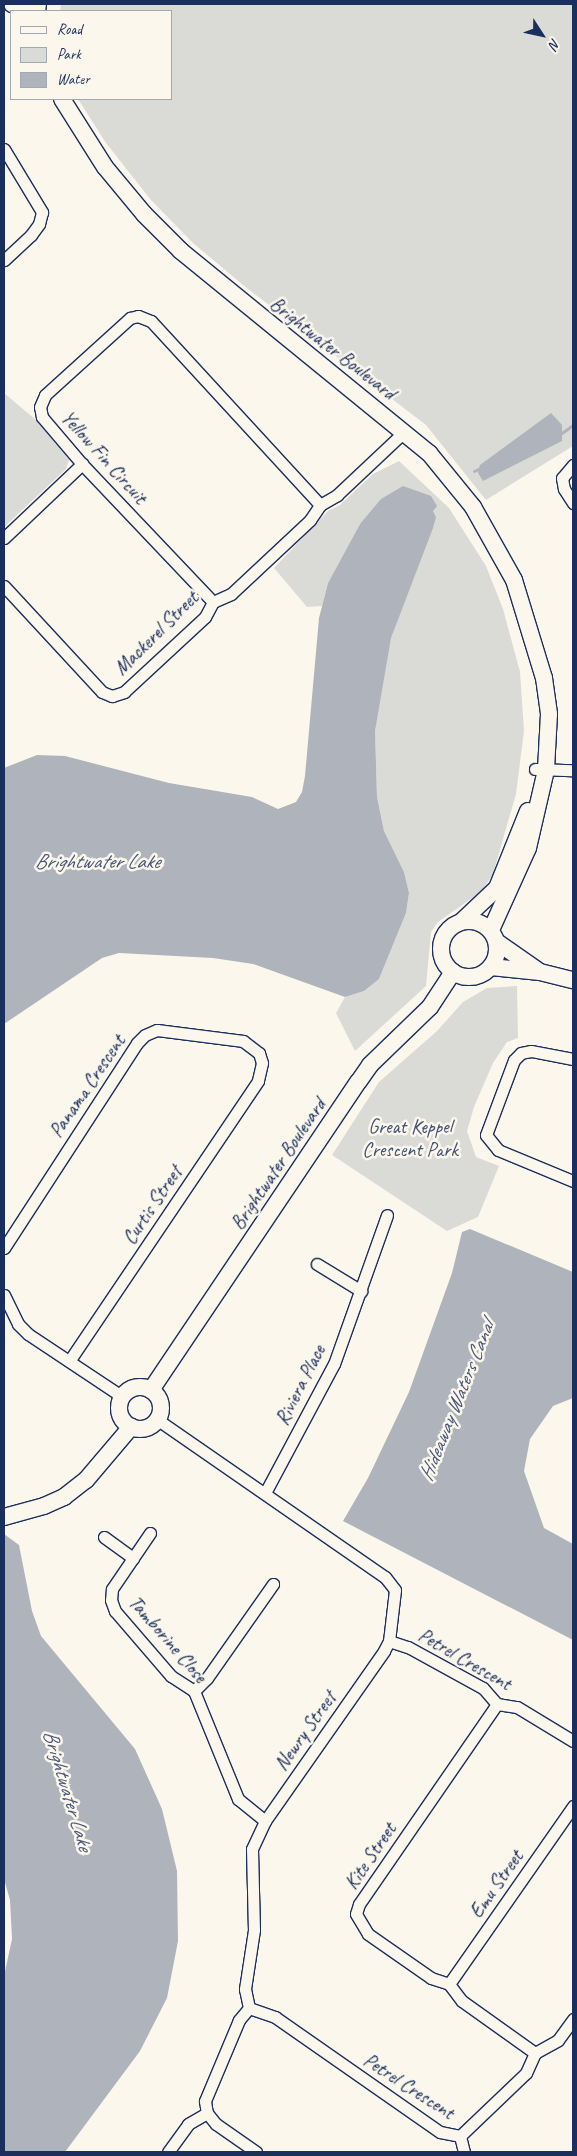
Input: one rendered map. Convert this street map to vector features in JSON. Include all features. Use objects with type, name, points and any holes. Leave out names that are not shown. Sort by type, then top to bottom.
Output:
[{"type":"street","name":"Brightwater Boulevard","points":[[63,100],[105,167],[144,214],[181,251],[405,432],[451,477],[487,528],[514,580],[538,655],[549,714],[528,848],[494,936]]},
{"type":"street","points":[[4,149],[42,212],[39,224],[31,235],[4,260]]},
{"type":"street","name":"Yellow Fin Circuit","points":[[213,602],[82,464],[42,417],[40,407],[45,395],[130,318],[138,316],[151,321],[320,505]]},
{"type":"street","name":"Mackerel Street","points":[[4,586],[102,692],[112,696],[124,692],[205,617],[213,602],[231,594],[310,520],[320,505],[337,494],[405,432]]},
{"type":"street","points":[[4,538],[82,464]]},
{"type":"street","points":[[573,465],[562,478],[564,489],[573,503]]},
{"type":"street","name":"Brightwater Boulevard","points":[[462,921],[497,888],[541,770]]},
{"type":"street","points":[[541,770],[573,770]]},
{"type":"street","points":[[540,972],[494,936],[480,922],[462,921],[447,932],[442,940],[442,958],[453,972],[461,976],[477,976],[492,967],[540,972],[573,980]]},
{"type":"street","points":[[492,967],[498,951],[494,936]]},
{"type":"street","name":"Brightwater Boulevard","points":[[151,1390],[370,1065],[430,1007],[453,972]]},
{"type":"street","name":"Panama Crescent","points":[[4,1248],[136,1043],[145,1035],[157,1030],[243,1041],[259,1053],[262,1069]]},
{"type":"street","points":[[573,1059],[531,1051],[522,1053],[514,1060],[486,1135],[498,1150],[573,1181]]},
{"type":"street","name":"Curtis Street","points":[[70,1360],[258,1081],[262,1069]]},
{"type":"street","name":"Riviera Place","points":[[265,1493],[334,1364],[387,1215]]},
{"type":"street","points":[[317,1264],[361,1291]]},
{"type":"street","points":[[4,1295],[18,1324],[123,1397]]},
{"type":"street","points":[[138,1387],[151,1390],[161,1404],[158,1420],[148,1428],[131,1427],[120,1411],[123,1397],[138,1387]]},
{"type":"street","name":"Newry Street","points":[[158,1420],[265,1493],[391,1583],[396,1599],[389,1641],[265,1821],[252,1849],[254,1930],[245,1989],[249,2008]]},
{"type":"street","points":[[4,1516],[22,1512],[64,1497],[86,1480],[131,1427]]},
{"type":"street","name":"Tamborine Close","points":[[150,1533],[112,1589],[111,1600],[116,1611],[171,1676],[194,1692],[238,1799],[265,1821]]},
{"type":"street","points":[[104,1537],[133,1558]]},
{"type":"street","points":[[194,1692],[207,1678],[273,1584]]},
{"type":"street","name":"Petrel Crescent","points":[[389,1641],[408,1647],[483,1688],[498,1704],[517,1707],[573,1741]]},
{"type":"street","name":"Kite Street","points":[[450,1984],[431,1978],[368,1934],[356,1914],[359,1904],[498,1704]]},
{"type":"street","name":"Emu Street","points":[[450,1984],[573,1806]]},
{"type":"street","points":[[450,1984],[462,2001],[535,2053],[558,2040],[573,2018]]},
{"type":"street","points":[[249,2008],[239,2020],[205,2101],[207,2113],[216,2124],[256,2152]]},
{"type":"street","name":"Petrel Crescent","points":[[249,2008],[275,2017],[440,2132],[460,2136],[526,2073],[535,2053]]},
{"type":"street","points":[[168,2152],[188,2124],[207,2113]]},
{"type":"street","points":[[460,2136],[464,2152]]},
{"type":"green space","points":[[61,4],[573,4],[573,446],[486,500],[426,425],[243,285],[193,243],[151,200],[106,143],[79,100],[172,100],[172,10],[60,10]]},
{"type":"green space","points":[[4,393],[36,420],[69,460],[66,469],[4,527]]},
{"type":"green space","points":[[399,461],[449,508],[486,566],[503,609],[520,672],[524,731],[516,794],[493,874],[482,891],[438,922],[431,932],[426,986],[355,1051],[336,1013],[345,997],[364,991],[379,979],[406,913],[409,893],[404,872],[384,831],[377,797],[375,731],[381,684],[391,638],[408,588],[424,496],[415,491],[360,524],[328,583],[322,606],[307,607],[274,568],[328,511],[340,505],[373,474]]},
{"type":"green space","name":"Great Keppel Crescent Park","points":[[517,986],[518,1038],[507,1042],[493,1063],[474,1107],[467,1131],[476,1157],[499,1166],[478,1217],[447,1231],[332,1155],[379,1082],[437,1031],[463,1002],[487,988]]},
{"type":"water","points":[[551,413],[562,425],[562,441],[483,481],[478,473],[480,465]]},
{"type":"water","name":"Brightwater Lake","points":[[403,486],[431,496],[437,506],[433,511],[436,517],[433,528],[391,638],[375,731],[377,797],[384,831],[404,872],[409,893],[406,913],[379,979],[364,991],[345,997],[253,964],[213,958],[119,953],[102,958],[4,1024],[4,768],[37,755],[65,756],[169,783],[252,797],[278,809],[296,802],[302,792],[305,776],[319,618],[328,583],[360,524],[381,499]]},
{"type":"water","name":"Hideaway Waters Canal","points":[[470,1229],[573,1272],[573,1398],[553,1406],[530,1439],[524,1471],[544,1528],[573,1544],[573,1640],[343,1521],[368,1478],[409,1392],[452,1273],[462,1232]]},
{"type":"water","name":"Brightwater Lake","points":[[4,1534],[19,1545],[32,1611],[41,1636],[135,1749],[162,1809],[177,1871],[178,1941],[167,1998],[140,2051],[65,2152],[4,2152],[4,1976],[12,1939],[10,1900],[4,1879]]},
{"type":"waterway","points":[[559,435],[573,425]]},
{"type":"waterway","points":[[474,471],[483,467]]}]
